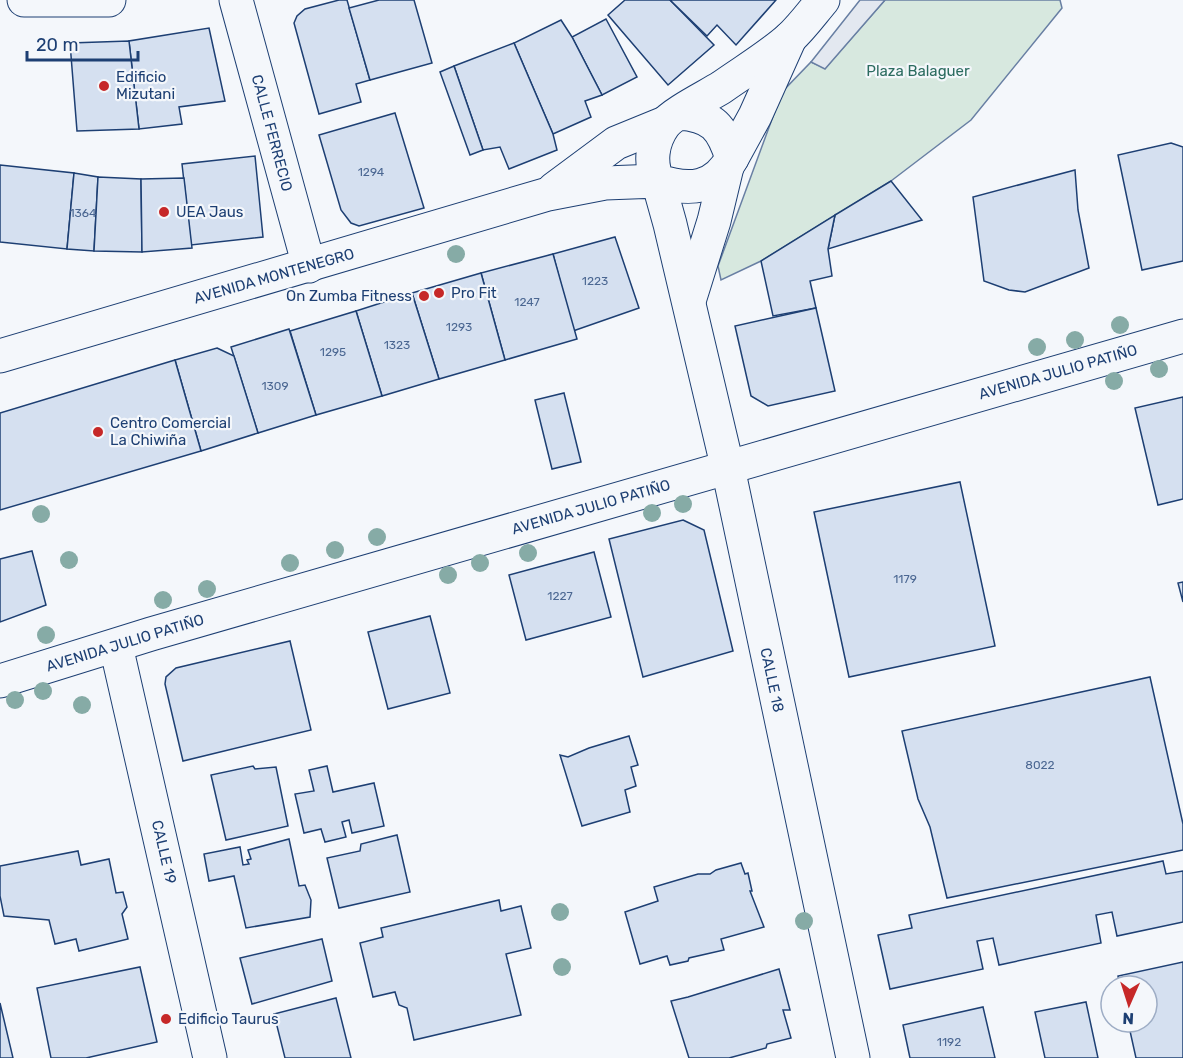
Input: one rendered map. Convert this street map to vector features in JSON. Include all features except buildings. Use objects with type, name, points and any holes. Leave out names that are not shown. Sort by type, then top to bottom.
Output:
[{"type":"street","points":[[24,0],[109,0]]},
{"type":"street","name":"CALLE FERRECIO","points":[[236,0],[309,266]]},
{"type":"street","name":"AVENIDA MONTENEGRO","points":[[548,194],[616,143],[672,118],[721,87],[790,38],[823,0]]},
{"type":"street","name":"AVENIDA MONTENEGRO","points":[[729,163],[755,116],[790,38]]},
{"type":"street","points":[[688,303],[714,221],[729,163],[727,142],[712,122],[698,115],[672,118],[656,140],[652,156],[652,171],[658,181],[687,188],[700,186],[715,179],[729,163]]},
{"type":"street","name":"AVENIDA MONTENEGRO","points":[[0,356],[548,194],[605,183],[658,181]]},
{"type":"street","name":"CALLE 18","points":[[658,181],[727,467],[853,1058]]},
{"type":"street","name":"AVENIDA JULIO PATIÑO","points":[[0,681],[163,630],[1183,336]]},
{"type":"street","name":"CALLE 19","points":[[116,646],[210,1058]]},
{"type":"green space","name":"Plaza Balaguer","points":[[885,0],[1060,0],[1062,8],[971,120],[891,181],[761,261],[721,280],[718,266],[782,92],[811,62],[825,68]]},
{"type":"shaded area","points":[[860,0],[885,0],[825,69],[811,62]]},
{"type":"place","name":"Edificio Mizutani","points":[[104,86]]},
{"type":"place","name":"UEA Jaus","points":[[164,212]]},
{"type":"place","name":"Pro Fit","points":[[439,293]]},
{"type":"place","name":"On Zumba Fitness","points":[[424,296]]},
{"type":"place","name":"Centro Comercial La Chiwiña","points":[[98,432]]},
{"type":"place","name":"Edificio Taurus","points":[[166,1019]]}]
